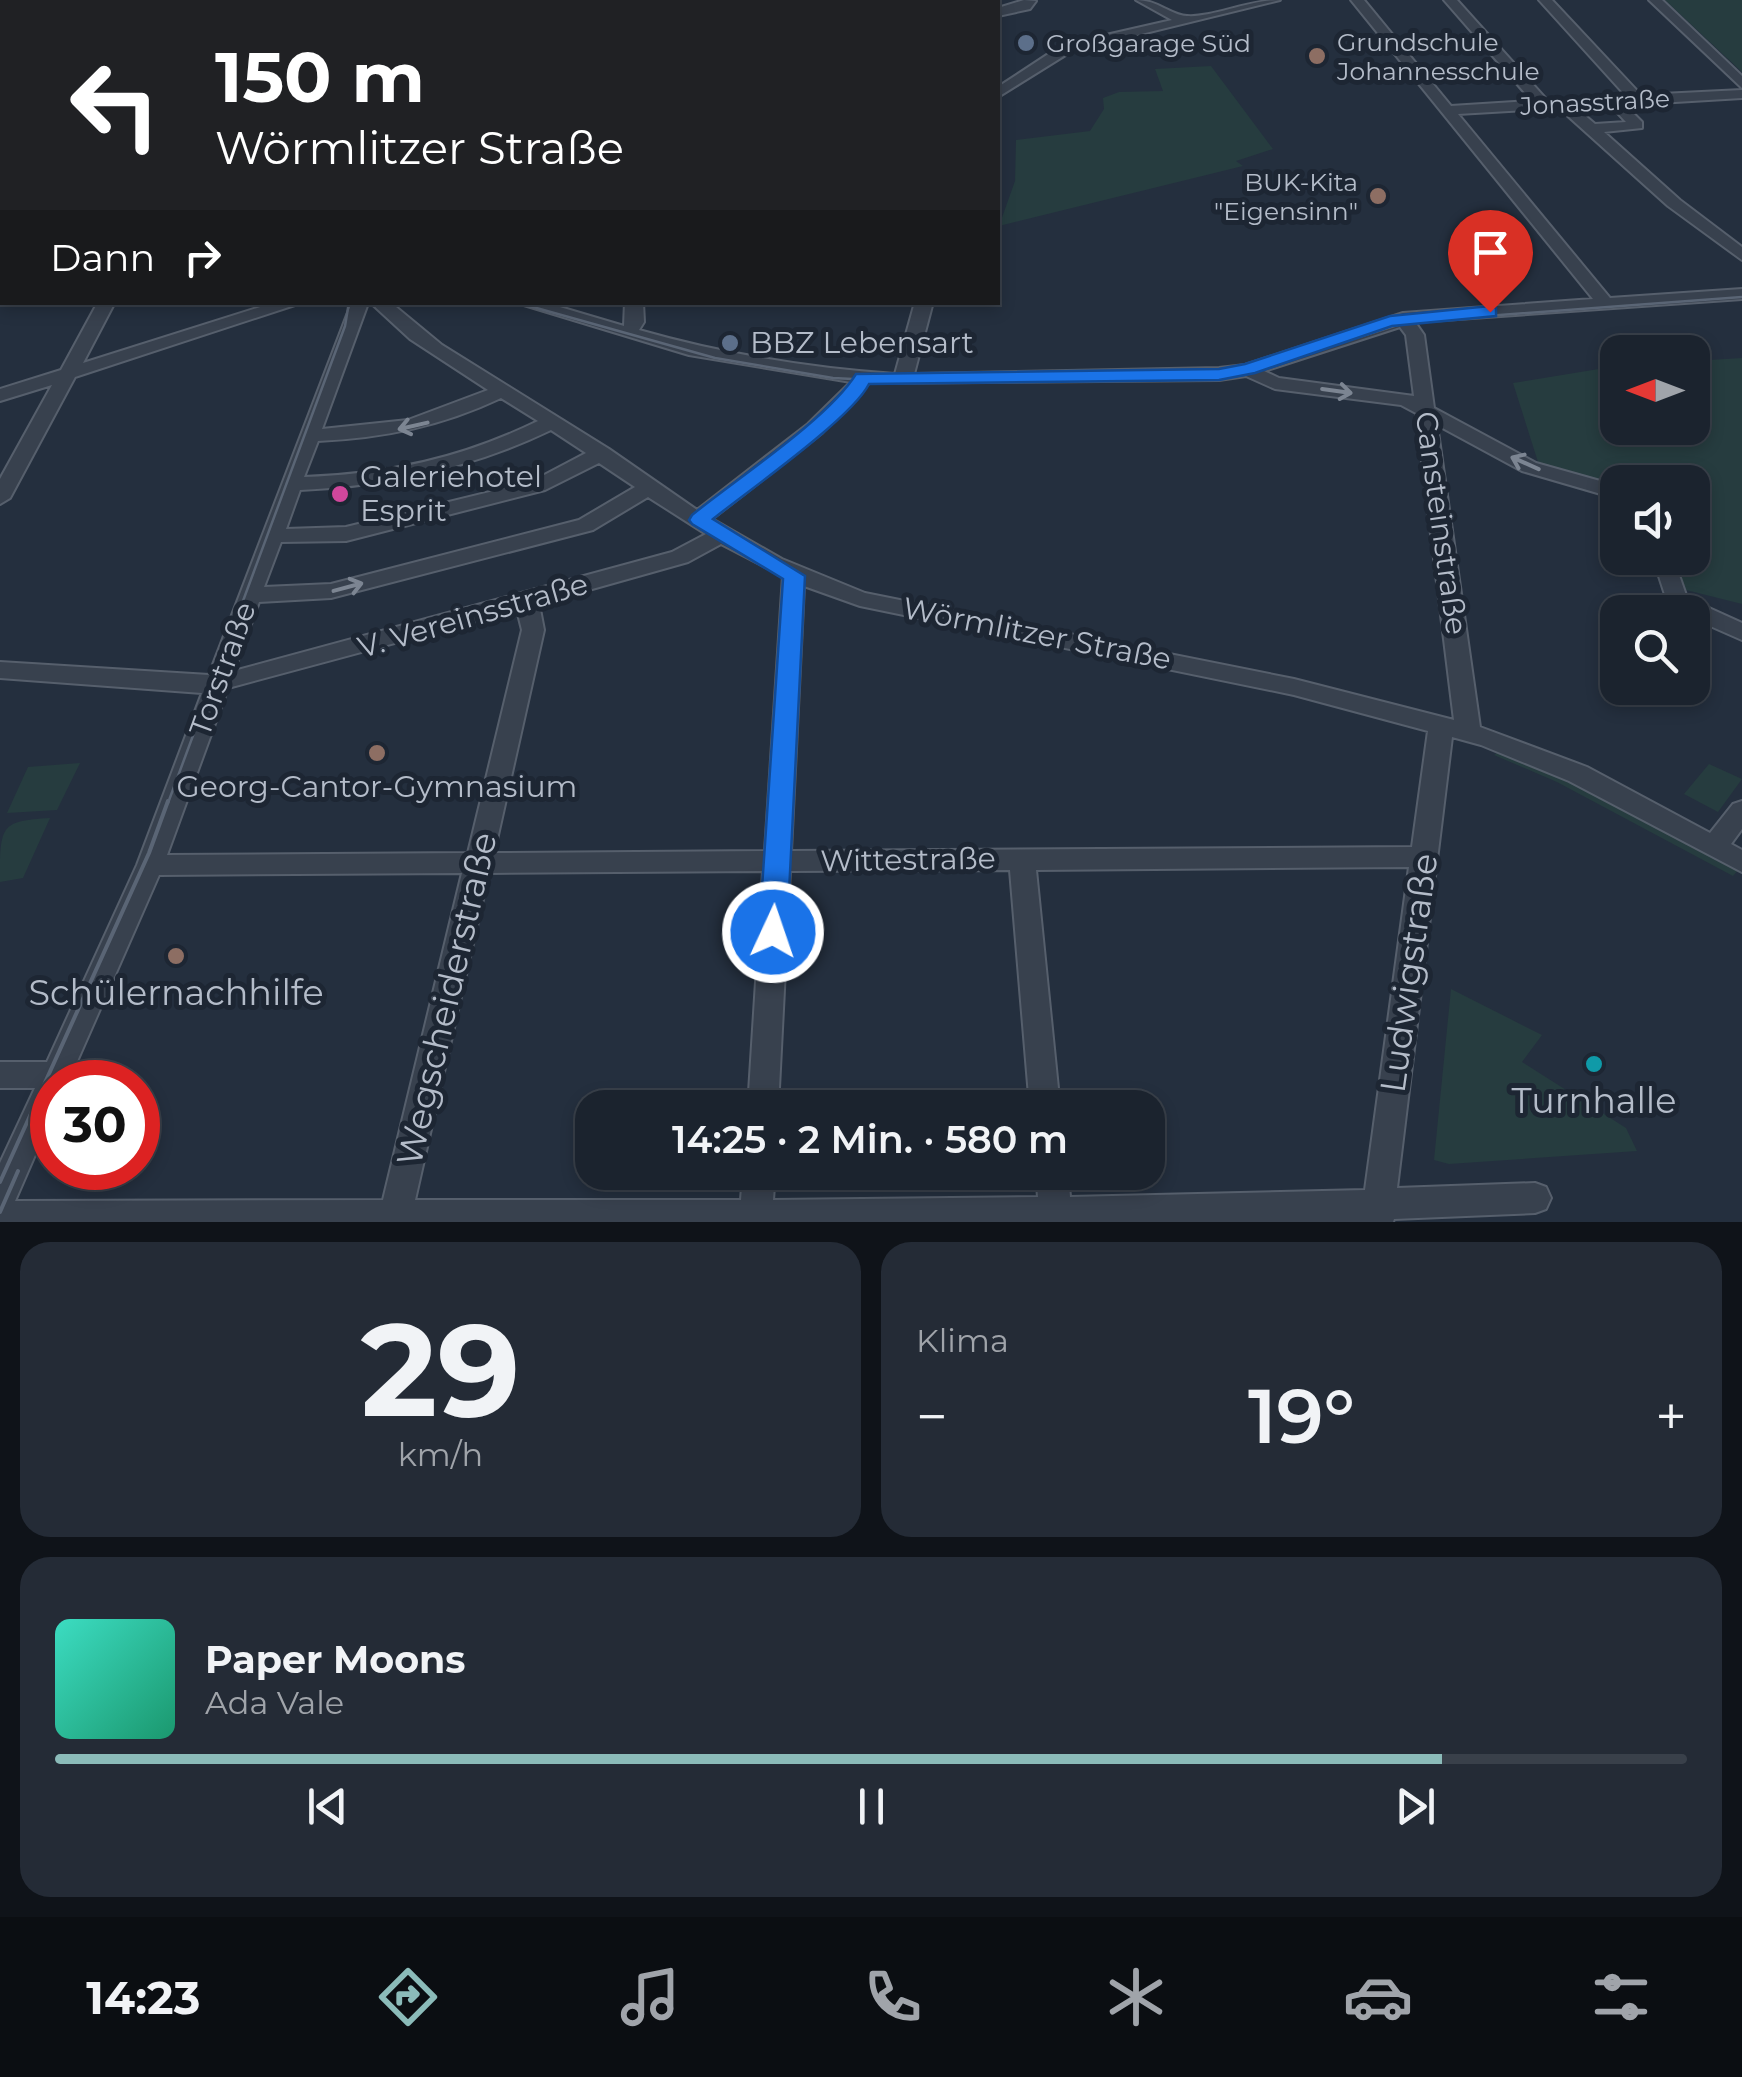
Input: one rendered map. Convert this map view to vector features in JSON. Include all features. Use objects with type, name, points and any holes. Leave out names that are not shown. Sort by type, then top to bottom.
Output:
[{"type":"street","points":[[1142,0],[1185,20]]},
{"type":"street","points":[[1000,93],[1067,48],[1274,0]]},
{"type":"street","points":[[1356,0],[1606,304]]},
{"type":"street","points":[[1450,0],[1542,104]]},
{"type":"street","points":[[1545,0],[1637,99]]},
{"type":"street","points":[[1655,0],[1742,84]]},
{"type":"street","points":[[1000,12],[1025,6],[1030,1]]},
{"type":"street","points":[[1164,9],[1192,4],[1208,15]]},
{"type":"street","name":"Jonasstraße","points":[[1448,110],[1742,94]]},
{"type":"street","points":[[1592,128],[1637,125],[1614,100]]},
{"type":"street","points":[[1562,103],[1674,203],[1742,256]]},
{"type":"street","points":[[533,305],[732,359],[903,380],[1186,376],[1248,370],[1403,318],[1742,294]]},
{"type":"street","points":[[0,498],[104,305]]},
{"type":"street","points":[[0,396],[287,305]]},
{"type":"street","name":"Torstraße","points":[[63,1060],[150,865],[309,435],[366,305]]},
{"type":"street","name":"Wörmlitzer Straße","points":[[368,305],[602,453],[699,520],[794,576],[860,599],[1277,683],[1455,728],[1559,765],[1742,862]]},
{"type":"street","points":[[628,332],[635,322],[634,305]]},
{"type":"street","points":[[903,380],[923,305]]},
{"type":"street","name":"Cansteinstraße","points":[[1403,318],[1414,332],[1426,412],[1455,728]]},
{"type":"street","points":[[1248,370],[1275,382],[1406,400],[1529,467],[1600,488]]},
{"type":"street","points":[[699,520],[856,392],[863,378]]},
{"type":"street","points":[[309,435],[380,433],[429,422],[503,390]]},
{"type":"street","points":[[291,484],[368,481],[494,450],[552,422]]},
{"type":"street","points":[[272,536],[346,534],[538,486],[602,453]]},
{"type":"street","points":[[251,595],[331,592],[586,525],[650,487]]},
{"type":"street","name":"V. Vereinsstraße","points":[[0,670],[201,685],[262,674],[680,558],[722,534]]},
{"type":"street","points":[[1668,575],[1677,602],[1742,632]]},
{"type":"street","points":[[764,1090],[794,576]]},
{"type":"street","name":"Wegscheiderstraße","points":[[395,1218],[534,630],[528,602]]},
{"type":"street","name":"Ludwigstraße","points":[[1376,1214],[1425,857],[1455,728]]},
{"type":"street","points":[[1713,847],[1742,811]]},
{"type":"street","name":"Wittestraße","points":[[150,865],[1425,857]]},
{"type":"street","points":[[1022,858],[1043,1090]]},
{"type":"street","points":[[0,1074],[30,1077]]},
{"type":"street","name":"Torstraße","points":[[0,1198],[30,1132]]},
{"type":"street","points":[[756,1218],[758,1190]]},
{"type":"street","points":[[1053,1190],[1055,1210]]},
{"type":"street","points":[[0,1216],[756,1218],[1055,1210],[1376,1214],[1536,1198]]},
{"type":"green space","points":[[1665,0],[1742,0],[1742,72]]},
{"type":"green space","points":[[1211,66],[1273,149],[1236,161],[1243,166],[1000,226],[1015,181],[1016,140],[1090,131],[1104,109],[1103,98],[1119,92],[1163,91],[1155,69]]},
{"type":"green space","points":[[1742,358],[1742,604],[1686,590],[1680,575],[1710,575],[1710,465],[1600,465],[1600,482],[1538,462],[1513,383],[1600,369],[1600,445],[1710,445],[1710,360]]},
{"type":"green space","points":[[1499,751],[1564,777],[1739,869],[1733,876],[1557,782],[1494,755]]},
{"type":"green space","points":[[80,763],[57,810],[7,813],[28,767]]},
{"type":"green space","points":[[1709,764],[1742,779],[1718,812],[1684,794]]},
{"type":"green space","points":[[50,818],[23,878],[0,882],[6,830],[21,821]]},
{"type":"green space","points":[[1451,989],[1542,1035],[1522,1062],[1626,1128],[1637,1151],[1449,1164],[1434,1160]]},
{"type":"tram line","points":[[526,305],[715,358],[833,378],[911,382],[1230,377],[1407,322],[1742,297]]},
{"type":"tram line","points":[[168,803],[345,326],[348,305]]},
{"type":"tram line","points":[[0,1182],[149,853],[168,801]]},
{"type":"tram line","points":[[0,1212],[18,1171]]},
{"type":"place","name":"Großgarage Süd","points":[[1026,43]]},
{"type":"place","name":"Grundschule Johannesschule","points":[[1317,56]]},
{"type":"place","name":"BUK-Kita \"Eigensinn\"","points":[[1378,196]]},
{"type":"place","name":"BBZ Lebensart","points":[[730,343]]},
{"type":"place","name":"Galeriehotel Esprit","points":[[340,494]]},
{"type":"place","name":"Georg-Cantor-Gymnasium","points":[[377,753]]},
{"type":"place","name":"Schülernachhilfe","points":[[176,956]]},
{"type":"place","name":"Turnhalle","points":[[1594,1064]]},
{"type":"route","points":[[773,932],[794,576],[699,520],[856,392],[863,378],[1219,374],[1248,370],[1390,321],[1490,312]]}]
